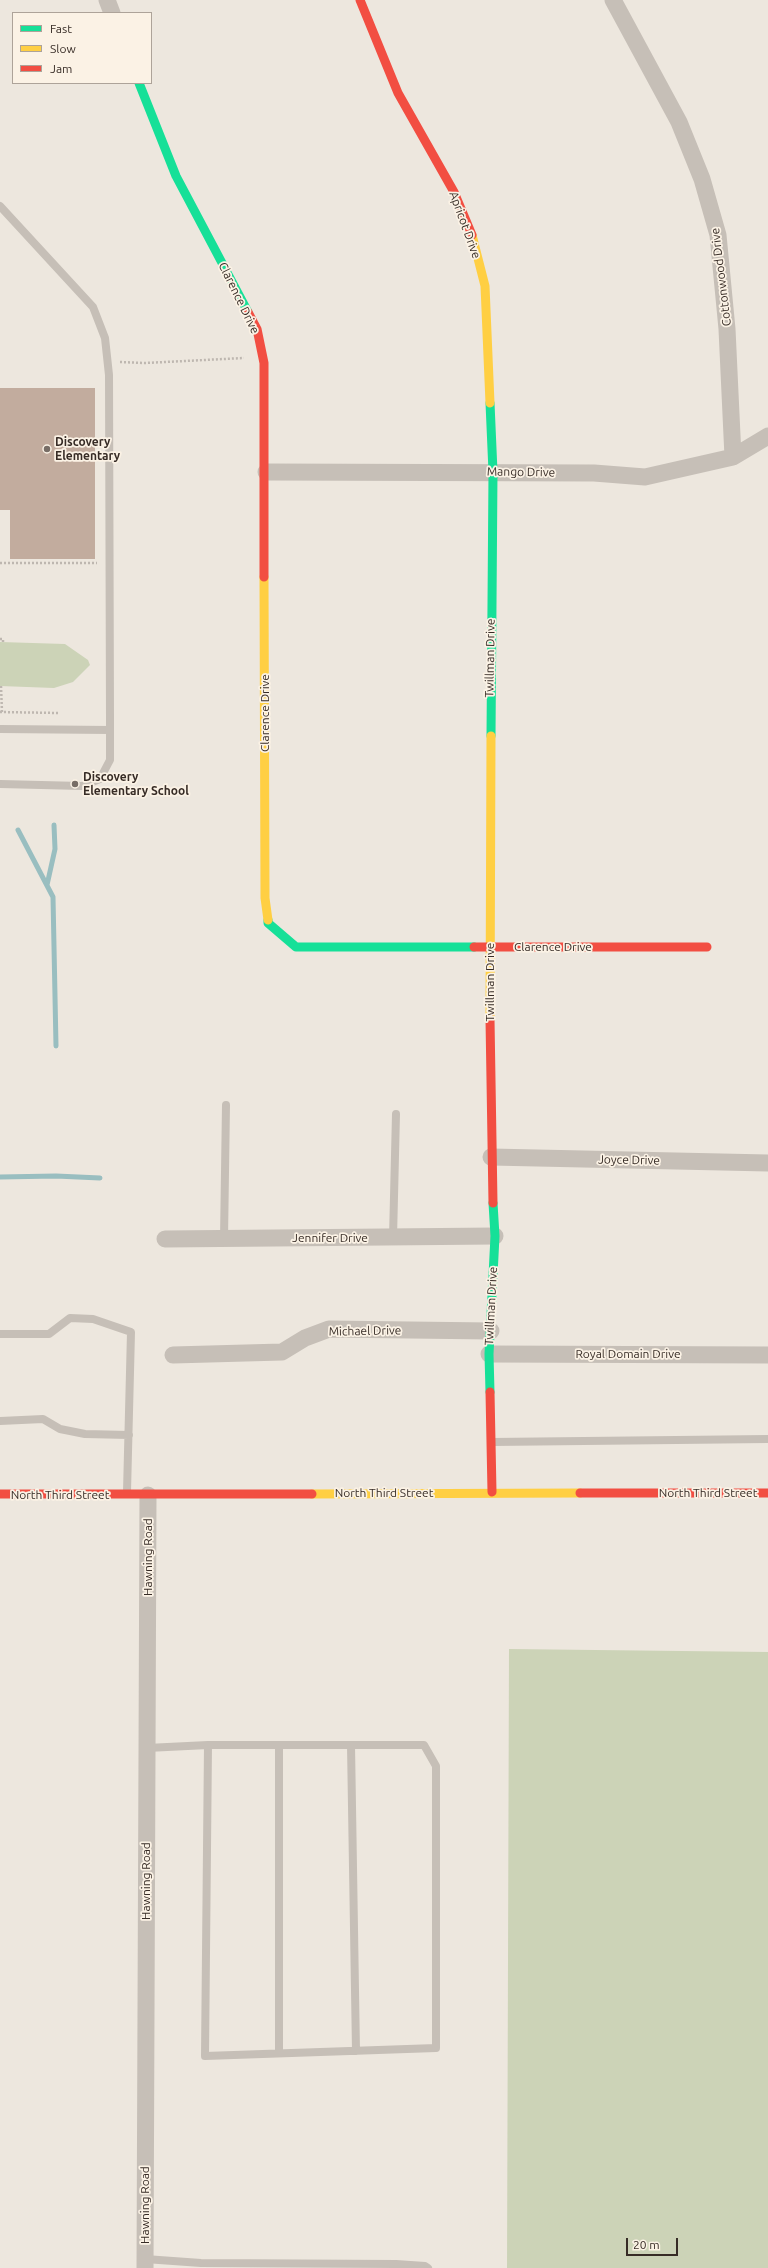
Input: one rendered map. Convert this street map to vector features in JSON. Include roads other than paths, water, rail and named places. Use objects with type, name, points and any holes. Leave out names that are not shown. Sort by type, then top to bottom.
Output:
[{"type":"street","points":[[107,0],[112,12]]},
{"type":"street","name":"Apricot Drive","points":[[360,0],[398,93],[454,192],[472,237],[485,286],[493,472]]},
{"type":"street","name":"Cottonwood Drive","points":[[613,0],[679,122],[702,179],[718,235],[727,329],[733,457]]},
{"type":"street","name":"Clarence Drive","points":[[139,84],[176,176],[257,330],[263,356],[266,472],[265,898],[268,923],[296,947],[707,947]]},
{"type":"street","name":"Mango Drive","points":[[266,472],[594,473],[645,478],[733,457],[768,436]]},
{"type":"street","name":"Twillman Drive","points":[[492,1492],[489,1354],[495,1236],[491,1157],[489,948],[493,472]]},
{"type":"street","name":"Joyce Drive","points":[[491,1157],[768,1163]]},
{"type":"street","name":"Jennifer Drive","points":[[165,1239],[495,1236]]},
{"type":"street","name":"Michael Drive","points":[[173,1355],[282,1352],[305,1338],[329,1329],[491,1331]]},
{"type":"street","name":"Royal Domain Drive","points":[[489,1354],[768,1355]]},
{"type":"street","name":"North Third Street","points":[[0,1494],[148,1495],[492,1492],[768,1493]]},
{"type":"street","name":"Hawning Road","points":[[145,2264],[148,1495]]},
{"type":"lane","points":[[0,206],[93,307],[105,338],[109,375],[110,730],[110,760],[100,779],[82,786],[0,784]]},
{"type":"lane","points":[[0,729],[110,730]]},
{"type":"lane","points":[[224,1239],[226,1106]]},
{"type":"lane","points":[[394,1238],[396,1114]]},
{"type":"lane","points":[[0,1334],[49,1334],[70,1318],[93,1319],[131,1332],[127,1495]]},
{"type":"lane","points":[[0,1421],[43,1419],[60,1429],[85,1434],[128,1434]]},
{"type":"lane","points":[[491,1442],[768,1439]]},
{"type":"lane","points":[[147,1748],[208,1745],[424,1745],[436,1766],[436,2048],[204,2056],[208,1745]]},
{"type":"lane","points":[[279,1745],[279,2053]]},
{"type":"lane","points":[[350,1745],[356,2051]]},
{"type":"lane","points":[[145,2264],[396,2264],[426,2266],[428,2268]]},
{"type":"waterway","points":[[47,885],[55,849],[54,825]]},
{"type":"waterway","points":[[18,830],[53,897],[56,1046]]},
{"type":"waterway","points":[[0,1177],[56,1176],[100,1178]]},
{"type":"place","name":"Discovery Elementary","points":[[47,449]]},
{"type":"place","name":"Discovery Elementary School","points":[[75,784]]}]
